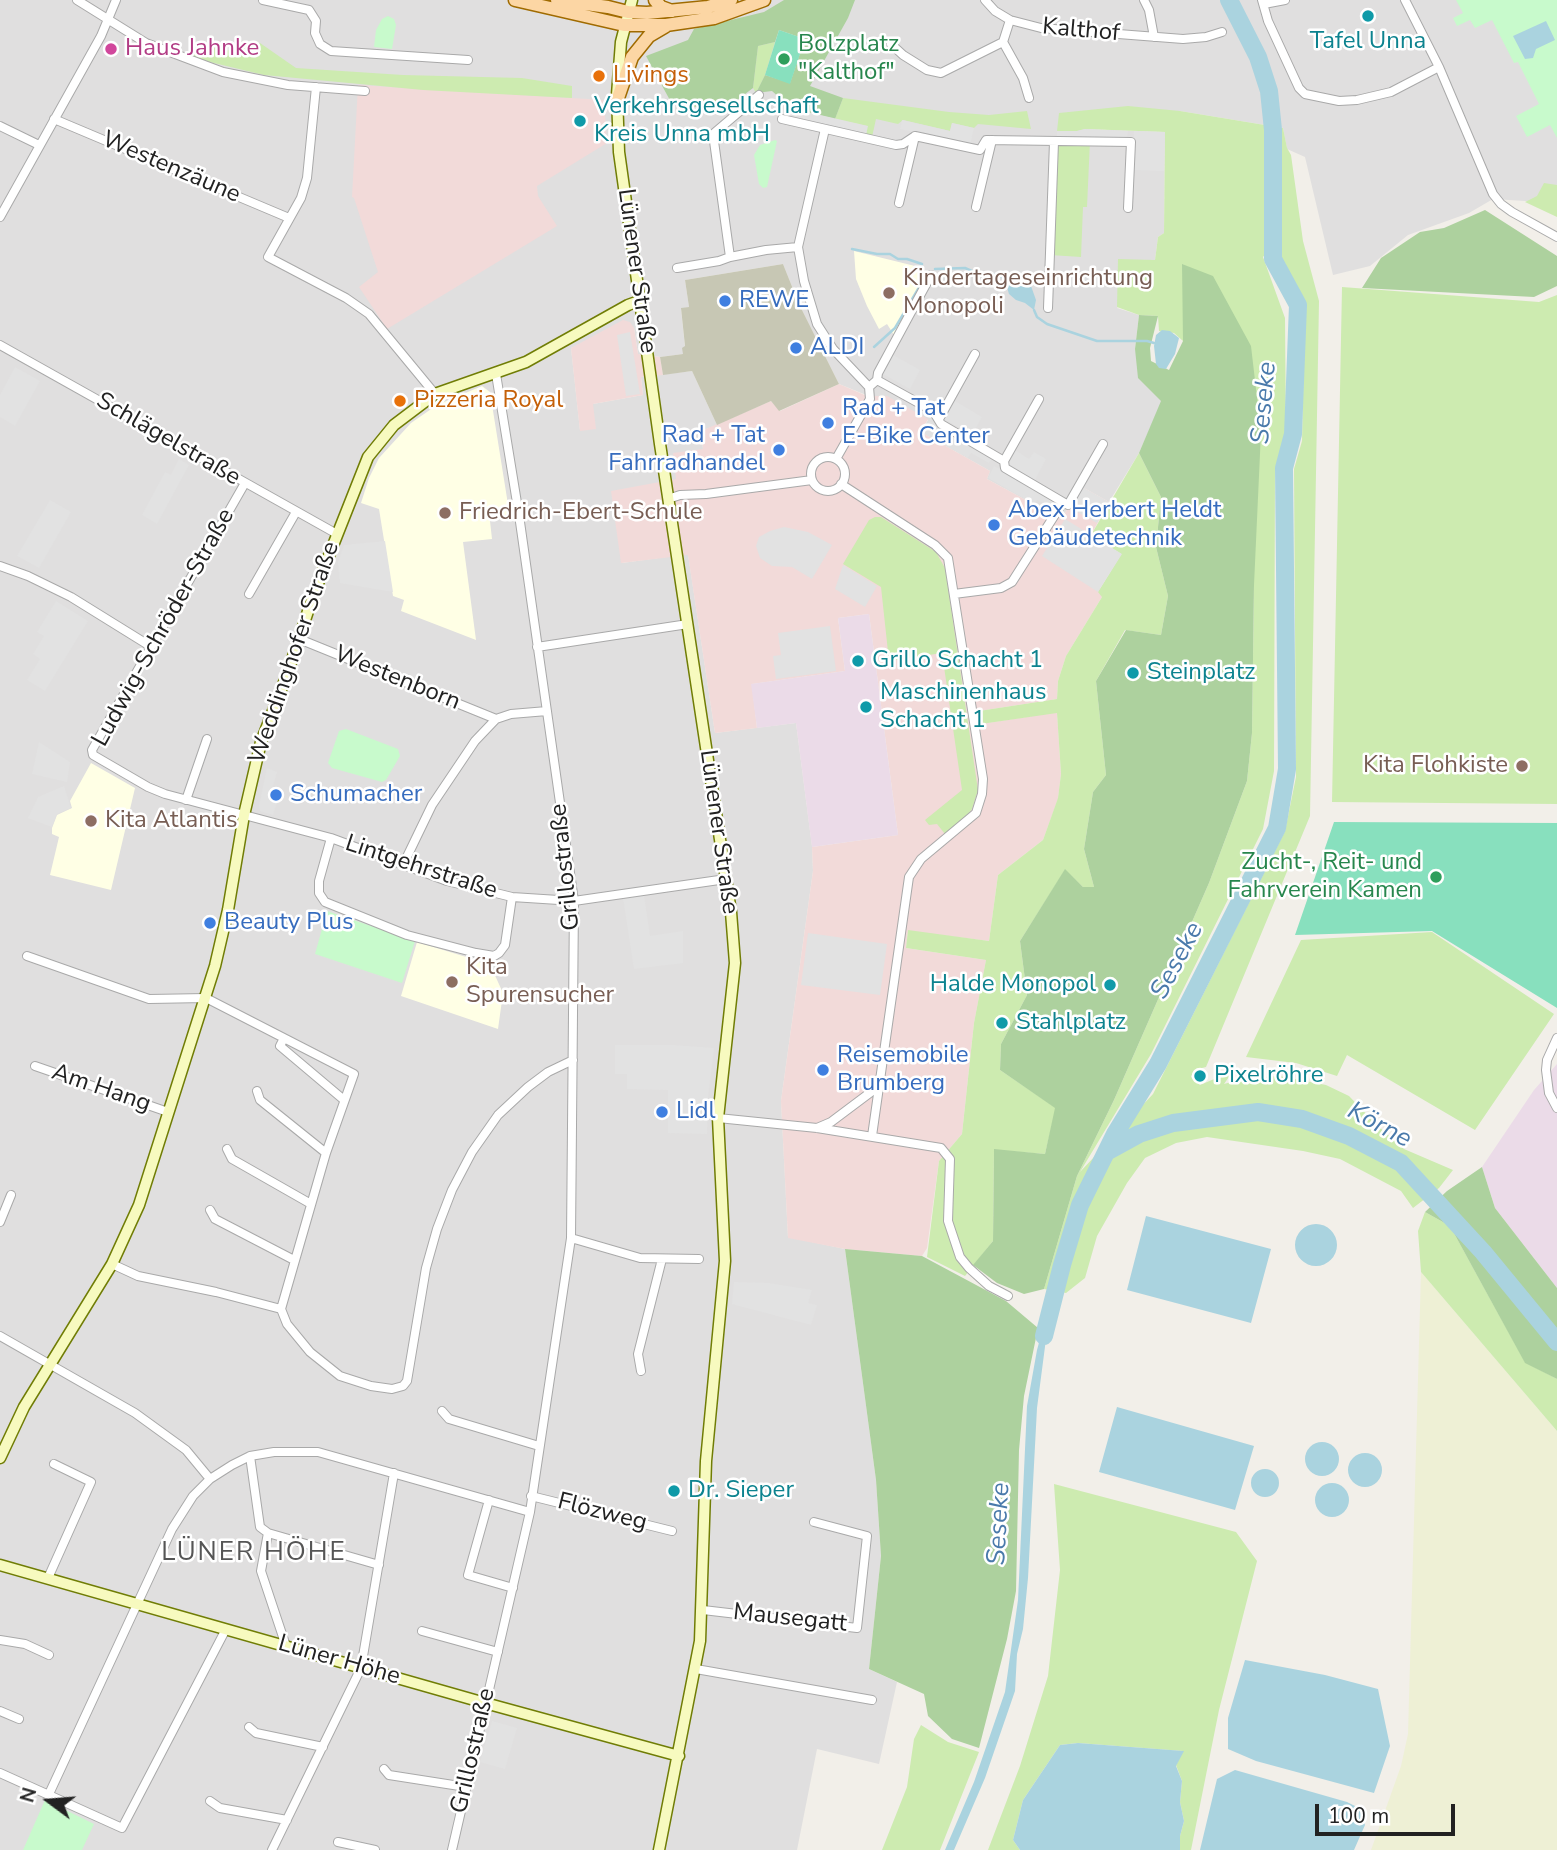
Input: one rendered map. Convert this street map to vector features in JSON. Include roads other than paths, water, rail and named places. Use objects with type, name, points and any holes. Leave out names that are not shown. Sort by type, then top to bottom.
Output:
[{"type":"main road","points":[[515,0],[628,12],[708,7],[731,0]]},
{"type":"main road","points":[[556,0],[608,7],[666,25]]},
{"type":"main road","points":[[655,0],[662,7],[673,11]]},
{"type":"main road","points":[[618,98],[632,57],[649,36],[666,25],[713,18],[765,0]]},
{"type":"street","points":[[77,0],[146,43],[223,72],[262,81],[365,91]]},
{"type":"street","points":[[0,217],[116,0]]},
{"type":"street","points":[[263,0],[309,10],[316,21],[315,33],[320,44],[331,51],[468,60]]},
{"type":"street","name":"Kalthof","points":[[985,0],[995,11],[1010,20],[1041,28],[1154,37],[1206,37],[1222,32]]},
{"type":"street","name":"Kalthof","points":[[1144,0],[1149,10],[1154,37]]},
{"type":"street","points":[[1284,0],[1263,2],[1298,88],[1305,94],[1339,101],[1368,98],[1391,92],[1439,67]]},
{"type":"street","points":[[1405,0],[1439,67],[1482,170],[1501,204],[1557,237]]},
{"type":"street","name":"Lünener Straße","points":[[628,12],[618,98],[619,152],[726,879],[735,963],[718,1118],[725,1258],[706,1461],[703,1610],[696,1669],[659,1850]]},
{"type":"street","name":"Kalthof","points":[[1010,20],[1003,42],[1023,78],[1029,98]]},
{"type":"street","points":[[891,44],[927,70],[941,73],[1003,42]]},
{"type":"street","points":[[316,88],[307,178],[301,198],[268,257],[346,298],[369,314],[435,394]]},
{"type":"street","points":[[730,257],[713,134],[759,95]]},
{"type":"street","name":"Westenzäune","points":[[54,119],[289,218]]},
{"type":"street","points":[[782,119],[896,145],[903,145],[915,136],[980,150],[986,140],[1131,142],[1128,208]]},
{"type":"street","points":[[0,126],[39,145]]},
{"type":"street","points":[[825,129],[798,247],[804,281],[817,324],[834,349],[869,387],[870,399],[836,459]]},
{"type":"street","points":[[899,203],[915,136]]},
{"type":"street","points":[[976,206],[992,140]]},
{"type":"street","points":[[1048,308],[1054,142]]},
{"type":"street","points":[[677,268],[798,247]]},
{"type":"street","points":[[869,387],[877,380],[878,373],[931,275]]},
{"type":"street","name":"Weddinghofer Straße","points":[[0,1458],[24,1407],[111,1264],[139,1205],[206,998],[228,910],[244,815],[261,742],[368,457],[394,425],[435,394],[526,362],[639,301]]},
{"type":"street","name":"Schlägelstraße","points":[[0,345],[337,534]]},
{"type":"street","points":[[939,419],[975,354]]},
{"type":"street","name":"Grillostraße","points":[[452,1850],[530,1512],[571,1238],[575,901],[496,374]]},
{"type":"street","points":[[877,380],[933,411],[942,424],[1004,461]]},
{"type":"street","points":[[1039,399],[1004,461],[1005,468],[1068,505],[1103,444]]},
{"type":"street","points":[[819,459],[836,459],[843,467],[845,475],[841,484],[833,490],[821,489],[812,480],[812,468],[819,459]]},
{"type":"street","points":[[668,499],[680,495],[812,480]]},
{"type":"street","name":"Ludwig-Schröder-Straße","points":[[244,815],[148,787],[93,755],[92,750],[245,483]]},
{"type":"street","points":[[841,484],[945,553],[950,564],[982,779],[982,793],[976,813],[921,859],[909,877],[872,1136]]},
{"type":"street","points":[[954,594],[1001,587],[1012,582],[1063,502]]},
{"type":"street","points":[[249,594],[296,512]]},
{"type":"street","points":[[0,566],[28,576],[78,601],[150,646]]},
{"type":"street","points":[[537,647],[688,624]]},
{"type":"street","name":"Westenborn","points":[[299,639],[496,719]]},
{"type":"street","points":[[403,865],[415,837],[448,779],[475,741],[496,719],[511,714],[547,711]]},
{"type":"street","points":[[186,800],[207,739]]},
{"type":"street","name":"Lintgehrstraße","points":[[244,815],[331,838],[447,881],[512,897],[575,901],[726,879]]},
{"type":"street","name":"Lintgehrstraße","points":[[331,838],[319,881],[319,893],[325,902],[407,935],[494,956],[505,945],[512,897]]},
{"type":"street","points":[[27,956],[149,999],[206,998],[354,1074],[311,1204],[281,1309],[288,1324],[310,1352],[340,1376],[371,1386],[392,1389],[407,1381],[426,1268],[452,1189],[467,1161],[498,1115],[548,1072],[573,1059]]},
{"type":"street","points":[[284,1038],[280,1046],[344,1100]]},
{"type":"street","points":[[1557,1038],[1547,1060],[1546,1070],[1549,1093],[1557,1108]]},
{"type":"street","name":"Am Hang","points":[[35,1066],[168,1112]]},
{"type":"street","points":[[817,1128],[831,1122],[879,1086]]},
{"type":"street","points":[[257,1091],[260,1100],[327,1153]]},
{"type":"street","points":[[718,1118],[817,1128],[933,1145],[947,1153],[950,1168],[947,1213],[953,1240],[969,1268],[989,1286],[1008,1296]]},
{"type":"street","points":[[227,1149],[232,1159],[311,1204]]},
{"type":"street","points":[[0,1222],[11,1195]]},
{"type":"street","points":[[210,1210],[215,1219],[295,1261]]},
{"type":"street","points":[[571,1238],[640,1258],[699,1259]]},
{"type":"street","points":[[641,1371],[638,1354],[662,1259]]},
{"type":"street","points":[[111,1264],[138,1276],[281,1309]]},
{"type":"street","points":[[0,1336],[135,1413],[186,1450],[210,1479]]},
{"type":"street","points":[[443,1411],[449,1419],[540,1446]]},
{"type":"street","points":[[49,1794],[172,1529],[192,1496],[210,1479],[250,1456],[274,1452],[318,1452],[530,1512]]},
{"type":"street","points":[[250,1456],[260,1527],[268,1533],[379,1565]]},
{"type":"street","points":[[48,1578],[92,1482],[54,1464]]},
{"type":"street","points":[[272,1850],[361,1668],[394,1473]]},
{"type":"street","name":"Flözweg","points":[[531,1496],[672,1531]]},
{"type":"street","points":[[489,1500],[468,1575],[513,1588]]},
{"type":"street","name":"Mausegatt","points":[[703,1610],[857,1628],[867,1536],[814,1521]]},
{"type":"street","points":[[268,1533],[261,1571],[286,1646]]},
{"type":"street","name":"Lüner Höhe","points":[[0,1565],[679,1756]]},
{"type":"street","points":[[0,1773],[122,1828],[226,1629]]},
{"type":"street","points":[[422,1631],[498,1652]]},
{"type":"street","points":[[0,1640],[25,1644],[49,1655]]},
{"type":"street","points":[[696,1669],[872,1700]]},
{"type":"street","points":[[0,1711],[19,1719]]},
{"type":"street","points":[[249,1727],[256,1733],[323,1747]]},
{"type":"street","points":[[384,1769],[389,1774],[466,1787]]},
{"type":"street","points":[[210,1801],[220,1808],[287,1820]]},
{"type":"street","points":[[338,1842],[375,1850]]},
{"type":"water","points":[[1546,21],[1555,40],[1536,49],[1533,58],[1525,59],[1513,36]]},
{"type":"water","points":[[1011,277],[1022,279],[1031,286],[1036,300],[1034,310],[1009,294],[1006,284]]},
{"type":"water","points":[[1162,330],[1170,331],[1179,338],[1175,354],[1166,369],[1159,368],[1156,364],[1154,346],[1156,335]]},
{"type":"water","points":[[1146,1216],[1271,1249],[1251,1323],[1127,1290]]},
{"type":"water","points":[[1316,1224],[1331,1230],[1337,1245],[1331,1260],[1316,1266],[1301,1260],[1295,1245],[1301,1230]]},
{"type":"water","points":[[1047,1313],[1055,1315],[1046,1339],[1037,1408],[1028,1578],[1023,1629],[1017,1654],[1015,1691],[985,1778],[954,1850],[945,1850],[974,1782],[1005,1692],[1018,1600],[1027,1406]]},
{"type":"water","points":[[1117,1407],[1254,1446],[1235,1510],[1099,1472]]},
{"type":"water","points":[[1322,1442],[1334,1447],[1339,1459],[1334,1471],[1322,1476],[1310,1471],[1305,1459],[1310,1447]]},
{"type":"water","points":[[1365,1453],[1377,1458],[1382,1470],[1377,1482],[1365,1487],[1353,1482],[1348,1470],[1353,1458]]},
{"type":"water","points":[[1265,1469],[1275,1473],[1279,1483],[1275,1493],[1265,1497],[1255,1493],[1251,1483],[1255,1473]]},
{"type":"water","points":[[1332,1483],[1344,1488],[1349,1500],[1344,1512],[1332,1517],[1320,1512],[1315,1500],[1320,1488]]},
{"type":"water","points":[[1245,1660],[1325,1675],[1378,1689],[1390,1746],[1374,1793],[1256,1761],[1228,1749],[1228,1718]]},
{"type":"water","points":[[1078,1743],[1184,1751],[1176,1766],[1182,1781],[1180,1802],[1184,1821],[1180,1850],[1020,1850],[1013,1840],[1023,1800],[1060,1745]]},
{"type":"water","points":[[1235,1770],[1347,1802],[1359,1808],[1365,1825],[1354,1850],[1200,1850],[1217,1779]]},
{"type":"waterway","name":"Seseke","points":[[1044,1336],[1080,1205],[1115,1134],[1158,1064],[1277,828],[1287,769],[1284,468],[1293,434],[1298,305],[1273,259],[1273,130],[1269,91],[1258,57],[1229,0]]},
{"type":"waterway","points":[[852,249],[890,254],[898,259],[922,264]]},
{"type":"waterway","points":[[935,269],[965,268],[1007,279]]},
{"type":"waterway","points":[[874,347],[895,328],[927,274]]},
{"type":"waterway","points":[[1034,310],[1037,317],[1047,324],[1097,341],[1154,343]]},
{"type":"waterway","name":"Körne","points":[[1108,1151],[1139,1134],[1173,1123],[1258,1112],[1302,1119],[1349,1136],[1401,1163],[1483,1252],[1557,1342]]},
{"type":"place","name":"Tafel Unna","points":[[1368,16]]},
{"type":"place","name":"Haus Jahnke","points":[[111,49]]},
{"type":"place","name":"Bolzplatz \"Kalthof\"","points":[[784,59]]},
{"type":"place","name":"Livings","points":[[599,76]]},
{"type":"place","name":"Verkehrsgesellschaft Kreis Unna mbH","points":[[580,121]]},
{"type":"place","name":"Kindertageseinrichtung Monopoli","points":[[889,293]]},
{"type":"place","name":"REWE","points":[[725,301]]},
{"type":"place","name":"ALDI","points":[[796,348]]},
{"type":"place","name":"Pizzeria Royal","points":[[400,401]]},
{"type":"place","name":"Rad + Tat E-Bike Center","points":[[828,423]]},
{"type":"place","name":"Rad + Tat Fahrradhandel","points":[[779,450]]},
{"type":"place","name":"Friedrich-Ebert-Schule","points":[[445,513]]},
{"type":"place","name":"Abex Herbert Heldt Gebäudetechnik","points":[[994,525]]},
{"type":"place","name":"Grillo Schacht 1","points":[[858,661]]},
{"type":"place","name":"Steinplatz","points":[[1133,673]]},
{"type":"place","name":"Maschinenhaus Schacht 1","points":[[866,707]]},
{"type":"place","name":"Kita Flohkiste","points":[[1522,766]]},
{"type":"place","name":"Schumacher","points":[[276,795]]},
{"type":"place","name":"Kita Atlantis","points":[[91,821]]},
{"type":"place","name":"Zucht-, Reit- und Fahrverein Kamen","points":[[1436,877]]},
{"type":"place","name":"Beauty Plus","points":[[210,923]]},
{"type":"place","name":"Kita Spurensucher","points":[[452,982]]},
{"type":"place","name":"Halde Monopol","points":[[1110,985]]},
{"type":"place","name":"Stahlplatz","points":[[1002,1023]]},
{"type":"place","name":"Reisemobile Brumberg","points":[[823,1070]]},
{"type":"place","name":"Pixelröhre","points":[[1200,1076]]},
{"type":"place","name":"Lidl","points":[[662,1112]]},
{"type":"place","name":"Dr. Sieper","points":[[674,1491]]},
{"type":"district","name":"LÜNER HÖHE","points":[[254,1554]]}]
